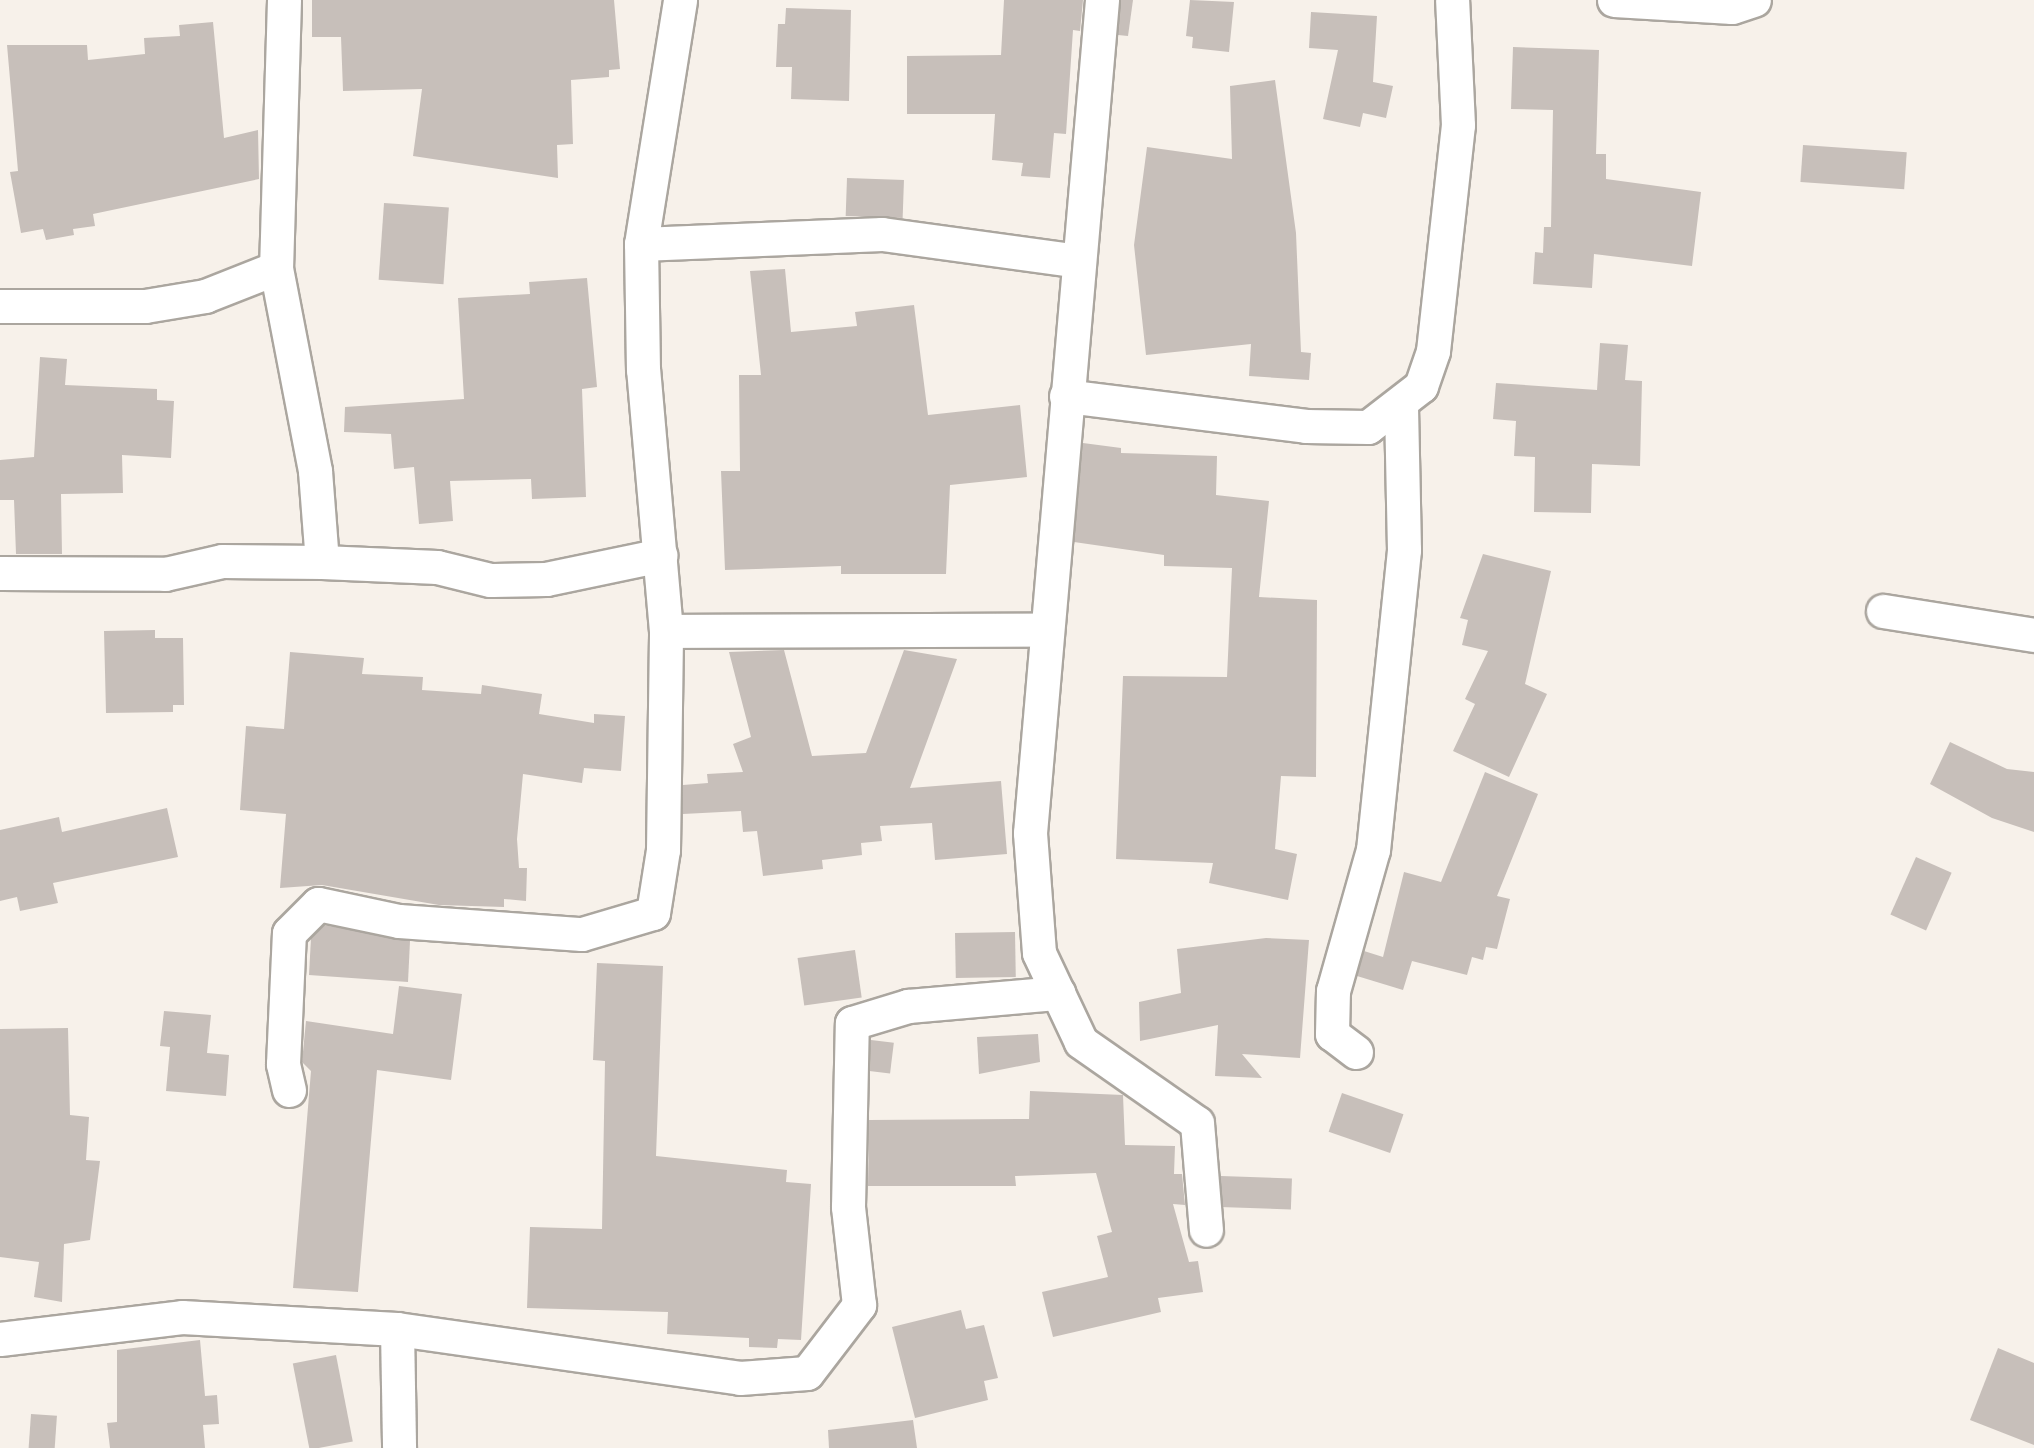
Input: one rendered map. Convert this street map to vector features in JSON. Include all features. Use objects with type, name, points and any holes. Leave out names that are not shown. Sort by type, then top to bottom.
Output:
[{"type":"street","points":[[284,0],[276,268],[315,471],[322,562]]},
{"type":"street","points":[[289,1090],[284,1064],[289,933],[318,904],[399,920],[582,934],[653,913],[663,850],[666,631],[643,370],[641,244],[680,0]]},
{"type":"street","points":[[1102,0],[1030,833],[1039,953],[1081,1042],[1197,1123],[1206,1230]]},
{"type":"street","points":[[1066,396],[1306,426],[1368,428],[1401,407],[1422,386],[1433,351],[1458,125],[1452,0]]},
{"type":"street","points":[[1614,0],[1731,7],[1754,0]]},
{"type":"street","points":[[641,244],[882,234],[1079,261]]},
{"type":"street","points":[[0,306],[145,306],[205,296],[276,268]]},
{"type":"street","points":[[1356,1052],[1332,1034],[1333,991],[1374,837],[1404,550],[1401,407]]},
{"type":"street","points":[[0,573],[165,574],[222,561],[322,562],[436,567],[491,580],[546,579],[661,555]]},
{"type":"street","points":[[1883,611],[2034,635]]},
{"type":"street","points":[[666,631],[1047,630]]},
{"type":"street","points":[[0,1339],[182,1317],[397,1329],[740,1378],[807,1373],[859,1305],[848,1207],[852,1023],[908,1006],[1058,993]]},
{"type":"street","points":[[397,1329],[399,1448]]},
{"type":"building","points":[[312,0],[614,0],[620,69],[609,70],[609,77],[571,80],[573,144],[557,145],[558,178],[413,156],[422,89],[343,91],[341,37],[312,37]]},
{"type":"building","points":[[1004,0],[1083,0],[1080,31],[1073,30],[1066,134],[1054,133],[1050,178],[1021,176],[1023,163],[992,160],[995,114],[907,114],[907,56],[1001,55]]},
{"type":"building","points":[[1121,0],[1133,0],[1128,36],[1118,35]]},
{"type":"building","points":[[1190,0],[1234,2],[1229,52],[1192,48],[1193,37],[1186,36]]},
{"type":"building","points":[[786,8],[851,10],[849,101],[791,99],[792,67],[776,67],[778,24],[785,24]]},
{"type":"building","points":[[1311,12],[1377,16],[1373,82],[1393,86],[1386,118],[1363,113],[1360,127],[1323,119],[1338,50],[1309,48]]},
{"type":"building","points":[[213,22],[224,138],[258,130],[259,179],[93,214],[95,226],[73,229],[74,235],[46,240],[43,229],[21,233],[10,172],[18,171],[7,45],[87,45],[88,60],[145,54],[144,38],[180,36],[179,25]]},
{"type":"building","points":[[1513,47],[1599,50],[1596,154],[1606,154],[1606,179],[1701,192],[1692,266],[1594,254],[1592,288],[1533,284],[1535,252],[1543,253],[1544,227],[1551,227],[1553,110],[1511,109]]},
{"type":"building","points":[[1275,80],[1296,233],[1301,352],[1311,353],[1309,380],[1249,376],[1251,344],[1146,355],[1134,245],[1147,147],[1232,159],[1230,86]]},
{"type":"building","points":[[1803,145],[1907,152],[1904,189],[1800,182]]},
{"type":"building","points":[[847,178],[904,180],[903,218],[846,216]]},
{"type":"building","points":[[384,203],[449,208],[443,284],[379,280]]},
{"type":"building","points":[[785,269],[791,332],[857,326],[855,312],[914,305],[928,415],[1020,405],[1027,477],[950,485],[946,574],[841,574],[841,566],[725,570],[721,471],[740,471],[739,375],[761,375],[750,271]]},
{"type":"building","points":[[587,278],[597,387],[582,389],[586,497],[532,499],[531,479],[450,481],[453,521],[419,524],[414,467],[394,469],[391,434],[344,432],[345,407],[464,399],[458,298],[530,294],[529,282]]},
{"type":"building","points":[[1600,343],[1628,345],[1625,380],[1642,381],[1640,466],[1592,464],[1591,513],[1534,512],[1535,457],[1514,456],[1516,421],[1493,419],[1496,383],[1597,390]]},
{"type":"building","points":[[40,357],[67,359],[65,385],[157,389],[157,400],[174,401],[171,458],[122,455],[123,493],[61,494],[62,554],[16,554],[14,500],[0,500],[0,460],[34,457]]},
{"type":"building","points":[[1083,443],[1121,448],[1121,453],[1217,456],[1216,495],[1269,501],[1259,597],[1317,600],[1316,777],[1281,776],[1275,849],[1297,854],[1288,900],[1209,883],[1213,863],[1116,859],[1123,676],[1227,677],[1232,568],[1164,566],[1164,555],[1074,542]]},
{"type":"building","points":[[1483,554],[1551,571],[1525,684],[1547,694],[1509,777],[1453,751],[1475,704],[1465,699],[1488,651],[1462,645],[1468,620],[1460,618]]},
{"type":"building","points":[[155,630],[155,638],[183,638],[184,705],[173,705],[173,712],[106,713],[104,631]]},
{"type":"building","points":[[784,650],[812,756],[866,753],[904,650],[957,659],[910,788],[1001,781],[1007,854],[935,860],[932,823],[880,826],[882,841],[861,843],[862,855],[822,860],[823,869],[763,876],[757,831],[743,832],[741,811],[683,814],[683,785],[708,783],[707,774],[743,772],[733,744],[751,737],[729,652]]},
{"type":"building","points":[[290,652],[364,658],[362,674],[423,677],[422,690],[481,694],[482,685],[542,694],[539,714],[594,723],[594,714],[625,716],[621,771],[584,768],[582,783],[523,774],[517,839],[519,868],[527,868],[526,901],[504,899],[504,907],[439,905],[322,885],[280,888],[286,814],[240,810],[246,726],[284,729]]},
{"type":"building","points":[[1950,742],[2007,769],[2034,772],[2034,832],[1992,818],[1930,784]]},
{"type":"building","points":[[1485,772],[1538,794],[1497,896],[1510,899],[1497,949],[1486,947],[1483,960],[1472,957],[1467,975],[1412,961],[1403,990],[1357,976],[1364,951],[1383,957],[1404,872],[1441,882]]},
{"type":"building","points":[[167,808],[178,857],[53,883],[58,903],[20,911],[17,897],[0,901],[0,830],[59,817],[62,832]]},
{"type":"building","points":[[1916,857],[1952,873],[1926,930],[1890,915]]},
{"type":"building","points":[[324,925],[410,941],[408,982],[309,975],[311,938]]},
{"type":"building","points":[[1015,932],[1016,977],[956,978],[955,933]]},
{"type":"building","points":[[1266,938],[1309,940],[1300,1058],[1242,1054],[1262,1078],[1215,1076],[1218,1025],[1140,1041],[1139,1002],[1181,993],[1177,949]]},
{"type":"building","points":[[855,950],[862,998],[804,1006],[798,958]]},
{"type":"building","points":[[597,963],[663,966],[656,1156],[787,1170],[786,1182],[811,1184],[801,1340],[778,1339],[777,1348],[749,1347],[749,1338],[667,1334],[668,1312],[527,1308],[530,1227],[602,1229],[605,1061],[593,1060]]},
{"type":"building","points":[[399,986],[462,994],[451,1080],[377,1070],[358,1292],[293,1288],[311,1071],[302,1062],[306,1021],[393,1034]]},
{"type":"building","points":[[164,1011],[211,1015],[207,1053],[229,1055],[226,1096],[166,1091],[170,1047],[160,1046]]},
{"type":"building","points":[[68,1028],[70,1115],[89,1117],[86,1160],[100,1161],[90,1240],[64,1244],[62,1302],[34,1297],[39,1262],[0,1257],[0,1029]]},
{"type":"building","points":[[1038,1034],[1040,1062],[979,1074],[977,1037]]},
{"type":"building","points":[[871,1040],[894,1043],[890,1074],[867,1071]]},
{"type":"building","points":[[1030,1091],[1123,1095],[1125,1145],[1175,1146],[1174,1174],[1182,1174],[1185,1205],[1173,1204],[1189,1262],[1198,1261],[1203,1292],[1158,1298],[1161,1312],[1053,1337],[1042,1292],[1108,1277],[1097,1236],[1112,1232],[1096,1173],[1015,1176],[1016,1186],[868,1186],[869,1120],[1029,1119]]},
{"type":"building","points":[[1342,1093],[1403,1114],[1390,1153],[1329,1132]]},
{"type":"building","points":[[1221,1176],[1292,1178],[1291,1209],[1220,1207]]},
{"type":"building","points":[[961,1310],[966,1329],[984,1325],[998,1378],[984,1381],[988,1400],[915,1418],[892,1327]]},
{"type":"building","points":[[200,1340],[205,1396],[217,1395],[219,1424],[203,1425],[205,1448],[110,1448],[107,1423],[117,1422],[117,1350]]},
{"type":"building","points":[[1998,1348],[2034,1363],[2034,1445],[1970,1420]]},
{"type":"building","points":[[336,1355],[353,1441],[309,1448],[293,1363]]},
{"type":"building","points":[[31,1414],[57,1416],[55,1448],[29,1448]]},
{"type":"building","points":[[913,1420],[917,1448],[829,1448],[828,1430]]}]
